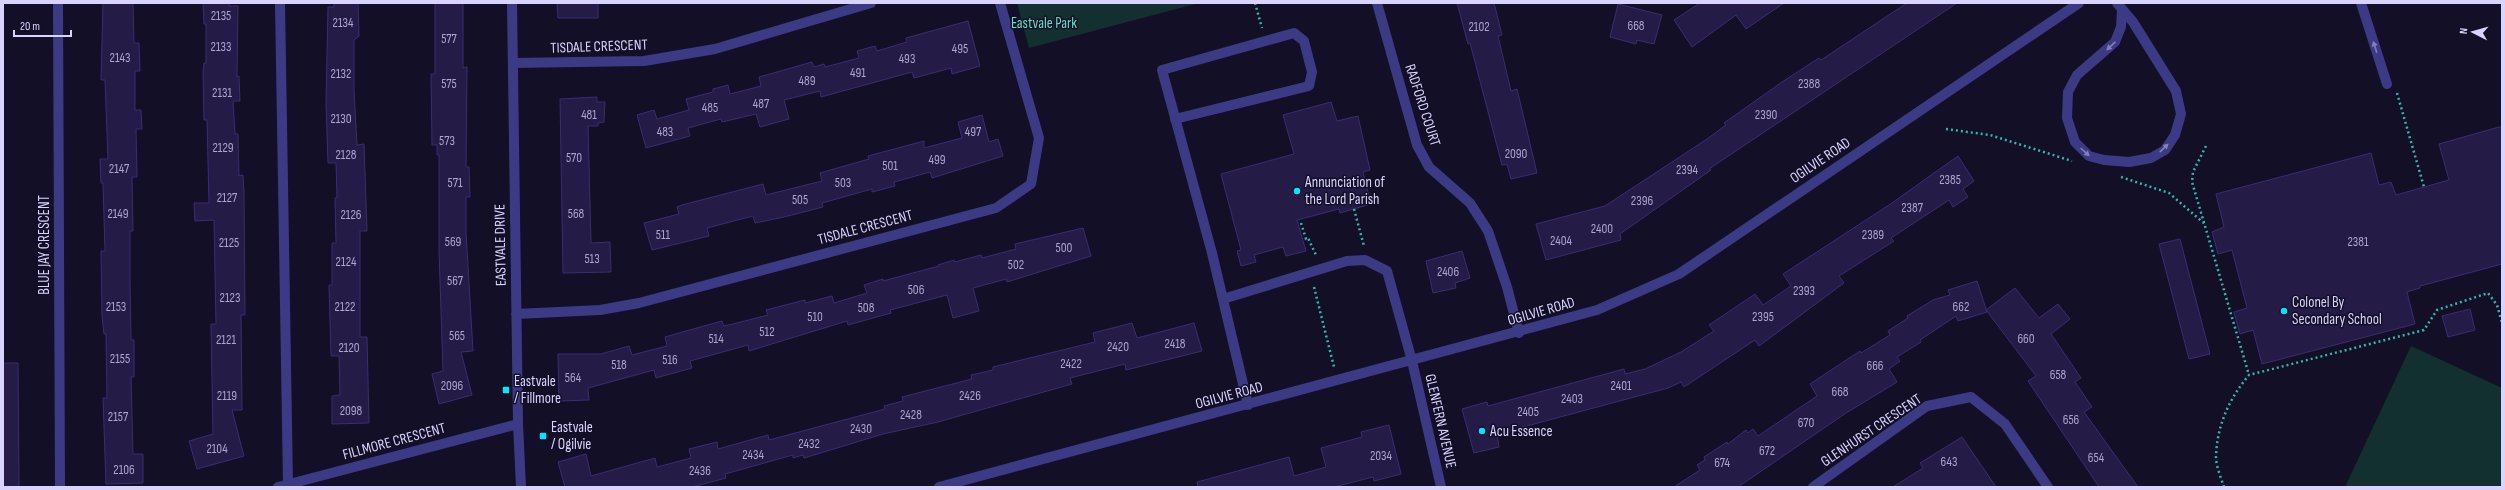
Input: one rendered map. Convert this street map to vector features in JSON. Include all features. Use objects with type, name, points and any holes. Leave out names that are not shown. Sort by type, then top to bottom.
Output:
[{"type":"street","name":"BLUE JAY CRESCENT","points":[[58,3],[60,487]]},
{"type":"street","points":[[280,3],[283,486]]},
{"type":"street","name":"EASTVALE DRIVE","points":[[512,3],[518,424],[521,487]]},
{"type":"street","name":"TISDALE CRESCENT","points":[[513,63],[644,61],[715,49],[871,3]]},
{"type":"street","name":"TISDALE CRESCENT","points":[[516,314],[600,310],[638,303],[996,208],[1031,184],[1039,138],[1000,3]]},
{"type":"street","name":"RADFORD COURT","points":[[1377,3],[1417,145],[1429,166],[1470,203],[1488,231],[1507,287],[1519,333]]},
{"type":"street","name":"OGILVIE ROAD","points":[[940,487],[1519,333],[1597,310],[1679,274],[2079,3]]},
{"type":"street","points":[[2361,3],[2387,84]]},
{"type":"street","points":[[2120,7],[2133,22],[2176,91],[2181,114],[2175,135],[2164,150],[2151,158],[2129,162],[2104,160],[2088,156],[2075,142],[2067,118],[2068,92],[2077,75],[2115,42],[2121,27],[2120,7]]},
{"type":"street","points":[[1175,119],[1309,86],[1312,72],[1304,41],[1294,33],[1162,70],[1175,119],[1223,298],[1248,405]]},
{"type":"street","points":[[1223,298],[1347,261],[1365,260]]},
{"type":"street","name":"GLENFERN AVENUE","points":[[1365,260],[1387,271],[1412,361],[1441,487]]},
{"type":"street","name":"GLENHURST CRESCENT","points":[[1813,487],[1927,406],[1971,397],[2005,424],[2048,487]]},
{"type":"street","name":"FILLMORE CRESCENT","points":[[283,486],[518,424]]},
{"type":"path","points":[[1255,3],[1266,41]]},
{"type":"path","points":[[2396,91],[2424,187]]},
{"type":"path","points":[[2206,146],[2193,172],[2192,182],[2249,375]]},
{"type":"path","points":[[1354,209],[1365,260]]},
{"type":"path","points":[[1301,223],[1306,239],[1308,238],[1312,248],[1314,248],[1321,269]]},
{"type":"path","points":[[1310,272],[1338,381]]},
{"type":"path","points":[[2224,487],[2216,458],[2221,425],[2232,395],[2249,375],[2424,330],[2437,310],[2488,294],[2497,305],[2502,323]]},
{"type":"green space","name":"Eastvale Park","points":[[1017,3],[1199,3],[1029,48]]},
{"type":"green space","points":[[2411,346],[2502,388],[2502,487],[2345,487]]},
{"type":"building","points":[[103,3],[133,3],[134,43],[139,43],[140,71],[135,71],[135,110],[141,110],[142,129],[136,129],[137,177],[132,177],[133,231],[130,231],[130,280],[131,340],[134,340],[134,377],[131,377],[133,454],[143,454],[143,483],[106,484],[103,398],[107,398],[106,334],[104,334],[102,316],[101,251],[105,251],[103,183],[101,183],[100,159],[108,159],[105,80],[101,80]]},
{"type":"building","points":[[203,3],[229,3],[229,6],[238,6],[237,77],[239,76],[240,101],[233,101],[235,134],[238,134],[239,176],[243,175],[244,192],[245,315],[241,315],[242,410],[232,410],[244,456],[197,469],[189,441],[213,434],[211,324],[216,324],[214,220],[195,221],[194,203],[209,203],[207,120],[204,120],[203,71],[204,63],[206,63],[206,24],[204,24]]},
{"type":"building","points":[[334,3],[358,3],[359,36],[354,40],[354,90],[357,145],[364,144],[367,231],[360,231],[360,337],[367,337],[369,423],[332,424],[332,396],[340,395],[339,356],[331,356],[329,285],[332,285],[332,243],[336,243],[335,198],[337,198],[336,163],[328,163],[326,103],[328,7],[334,7]]},
{"type":"building","points":[[435,3],[463,3],[463,68],[467,67],[466,167],[469,167],[470,197],[466,197],[466,232],[473,351],[461,352],[472,395],[439,404],[432,374],[443,371],[439,251],[439,155],[437,155],[437,145],[432,145],[431,74],[435,74]]},
{"type":"building","points":[[557,3],[598,3],[598,18],[558,18]]},
{"type":"building","points":[[1457,3],[1494,3],[1502,35],[1498,36],[1511,91],[1517,89],[1537,173],[1511,179],[1507,164],[1502,165],[1470,43],[1468,44]]},
{"type":"building","points":[[1700,3],[1784,3],[1746,29],[1736,15],[1692,47],[1674,20]]},
{"type":"building","points":[[1907,3],[1957,3],[1709,169],[1711,170],[1620,234],[1621,240],[1546,260],[1536,224],[1605,206],[1707,139],[1726,125],[1724,123],[1782,82],[1819,58],[1821,60]]},
{"type":"building","points":[[1618,4],[1662,15],[1654,44],[1637,40],[1636,44],[1610,37]]},
{"type":"building","points":[[968,21],[980,66],[952,74],[951,68],[914,78],[912,72],[821,97],[820,91],[784,100],[789,119],[760,127],[756,114],[722,122],[721,119],[688,128],[690,136],[646,148],[637,115],[654,110],[657,119],[689,110],[686,99],[713,92],[713,89],[728,85],[730,94],[761,86],[759,77],[812,62],[814,67],[824,64],[825,67],[859,58],[857,51],[875,46],[877,51],[907,42],[906,38]]},
{"type":"building","points":[[597,97],[597,102],[605,102],[604,122],[598,123],[598,126],[588,126],[591,243],[610,242],[611,272],[563,273],[560,99]]},
{"type":"building","name":"Annunciation of the Lord Parish","points":[[1331,102],[1337,121],[1358,116],[1370,170],[1363,172],[1371,204],[1340,213],[1339,209],[1297,220],[1306,251],[1286,256],[1283,247],[1254,255],[1256,262],[1241,266],[1237,251],[1241,250],[1221,174],[1294,154],[1283,115]]},
{"type":"building","points":[[982,115],[989,142],[998,139],[1003,156],[932,178],[930,172],[894,182],[895,186],[872,192],[872,189],[822,203],[823,207],[784,217],[755,223],[753,216],[707,228],[709,236],[652,250],[644,223],[679,214],[677,207],[763,184],[766,195],[822,181],[820,173],[869,159],[868,156],[924,141],[924,148],[962,138],[958,122]]},
{"type":"building","points":[[2502,127],[2502,264],[2420,286],[2420,288],[2407,292],[2415,324],[2262,364],[2253,330],[2240,334],[2234,312],[2247,308],[2232,250],[2218,254],[2212,232],[2224,227],[2216,194],[2371,153],[2379,185],[2391,182],[2396,195],[2449,180],[2439,144]]},
{"type":"building","points":[[1958,156],[1974,181],[1963,189],[1968,197],[1953,207],[1949,200],[1891,238],[1894,241],[1839,276],[1844,283],[1759,346],[1755,340],[1684,387],[1681,382],[1668,388],[1497,434],[1499,447],[1474,453],[1462,409],[1487,402],[1488,406],[1624,369],[1625,374],[1645,369],[1681,352],[1714,331],[1709,325],[1755,294],[1763,305],[1791,286],[1783,274],[1889,205]]},
{"type":"building","points":[[1083,228],[1091,256],[1007,282],[1006,279],[973,288],[979,311],[953,318],[947,295],[890,310],[891,313],[848,325],[847,321],[749,351],[748,345],[690,361],[692,368],[656,378],[654,370],[588,388],[589,400],[559,401],[558,354],[601,354],[629,346],[632,355],[667,346],[665,337],[693,329],[722,321],[724,326],[768,315],[766,310],[805,300],[805,303],[832,296],[834,303],[867,293],[864,285],[883,279],[883,281],[939,266],[938,265],[954,260],[955,262],[981,255],[982,258],[1016,249],[1015,244]]},
{"type":"building","points":[[2180,239],[2210,354],[2189,359],[2159,244]]},
{"type":"building","points":[[1462,251],[1470,278],[1455,283],[1456,288],[1433,293],[1426,261]]},
{"type":"building","points":[[1977,281],[1987,312],[1958,321],[1956,316],[1920,340],[1921,342],[1897,357],[1900,361],[1889,369],[1897,382],[1846,413],[1738,487],[1674,487],[1700,470],[1697,465],[1705,460],[1704,457],[1727,442],[1728,444],[1746,430],[1748,433],[1753,429],[1758,436],[1817,396],[1810,384],[1860,351],[1861,353],[1890,335],[1888,331],[1908,318],[1907,316],[1933,300],[1950,295],[1948,290]]},
{"type":"building","points":[[2015,288],[2039,318],[2058,304],[2070,319],[2051,334],[2081,378],[2075,382],[2092,407],[2084,412],[2138,487],[2099,487],[2028,381],[2036,376],[1986,310]]},
{"type":"building","points":[[2470,309],[2475,330],[2448,337],[2442,316]]},
{"type":"building","points":[[1132,323],[1137,338],[1194,323],[1202,351],[1126,370],[1125,364],[1070,378],[1072,384],[938,422],[883,434],[804,458],[803,455],[793,458],[793,455],[725,474],[726,478],[692,487],[565,487],[558,462],[586,454],[591,476],[655,458],[657,467],[691,458],[689,449],[717,442],[718,449],[768,435],[769,440],[885,409],[884,406],[903,401],[902,397],[972,379],[971,375],[993,370],[993,367],[1095,342],[1093,333]]},
{"type":"building","points":[[3,363],[18,363],[19,487],[3,487]]},
{"type":"building","points":[[1389,425],[1401,474],[1374,481],[1373,477],[1334,487],[1198,487],[1197,482],[1289,457],[1294,476],[1326,467],[1321,448],[1362,437],[1361,432]]},
{"type":"building","points":[[1962,437],[1996,487],[1893,487],[1923,468],[1920,463]]},
{"type":"place","name":"Annunciation of the Lord Parish","points":[[1297,191]]},
{"type":"place","name":"Colonel By Secondary School","points":[[2284,311]]},
{"type":"place","name":"Eastvale / Fillmore","points":[[506,390]]},
{"type":"place","name":"Acu Essence","points":[[1482,431]]},
{"type":"place","name":"Eastvale / Ogilvie","points":[[543,436]]}]
